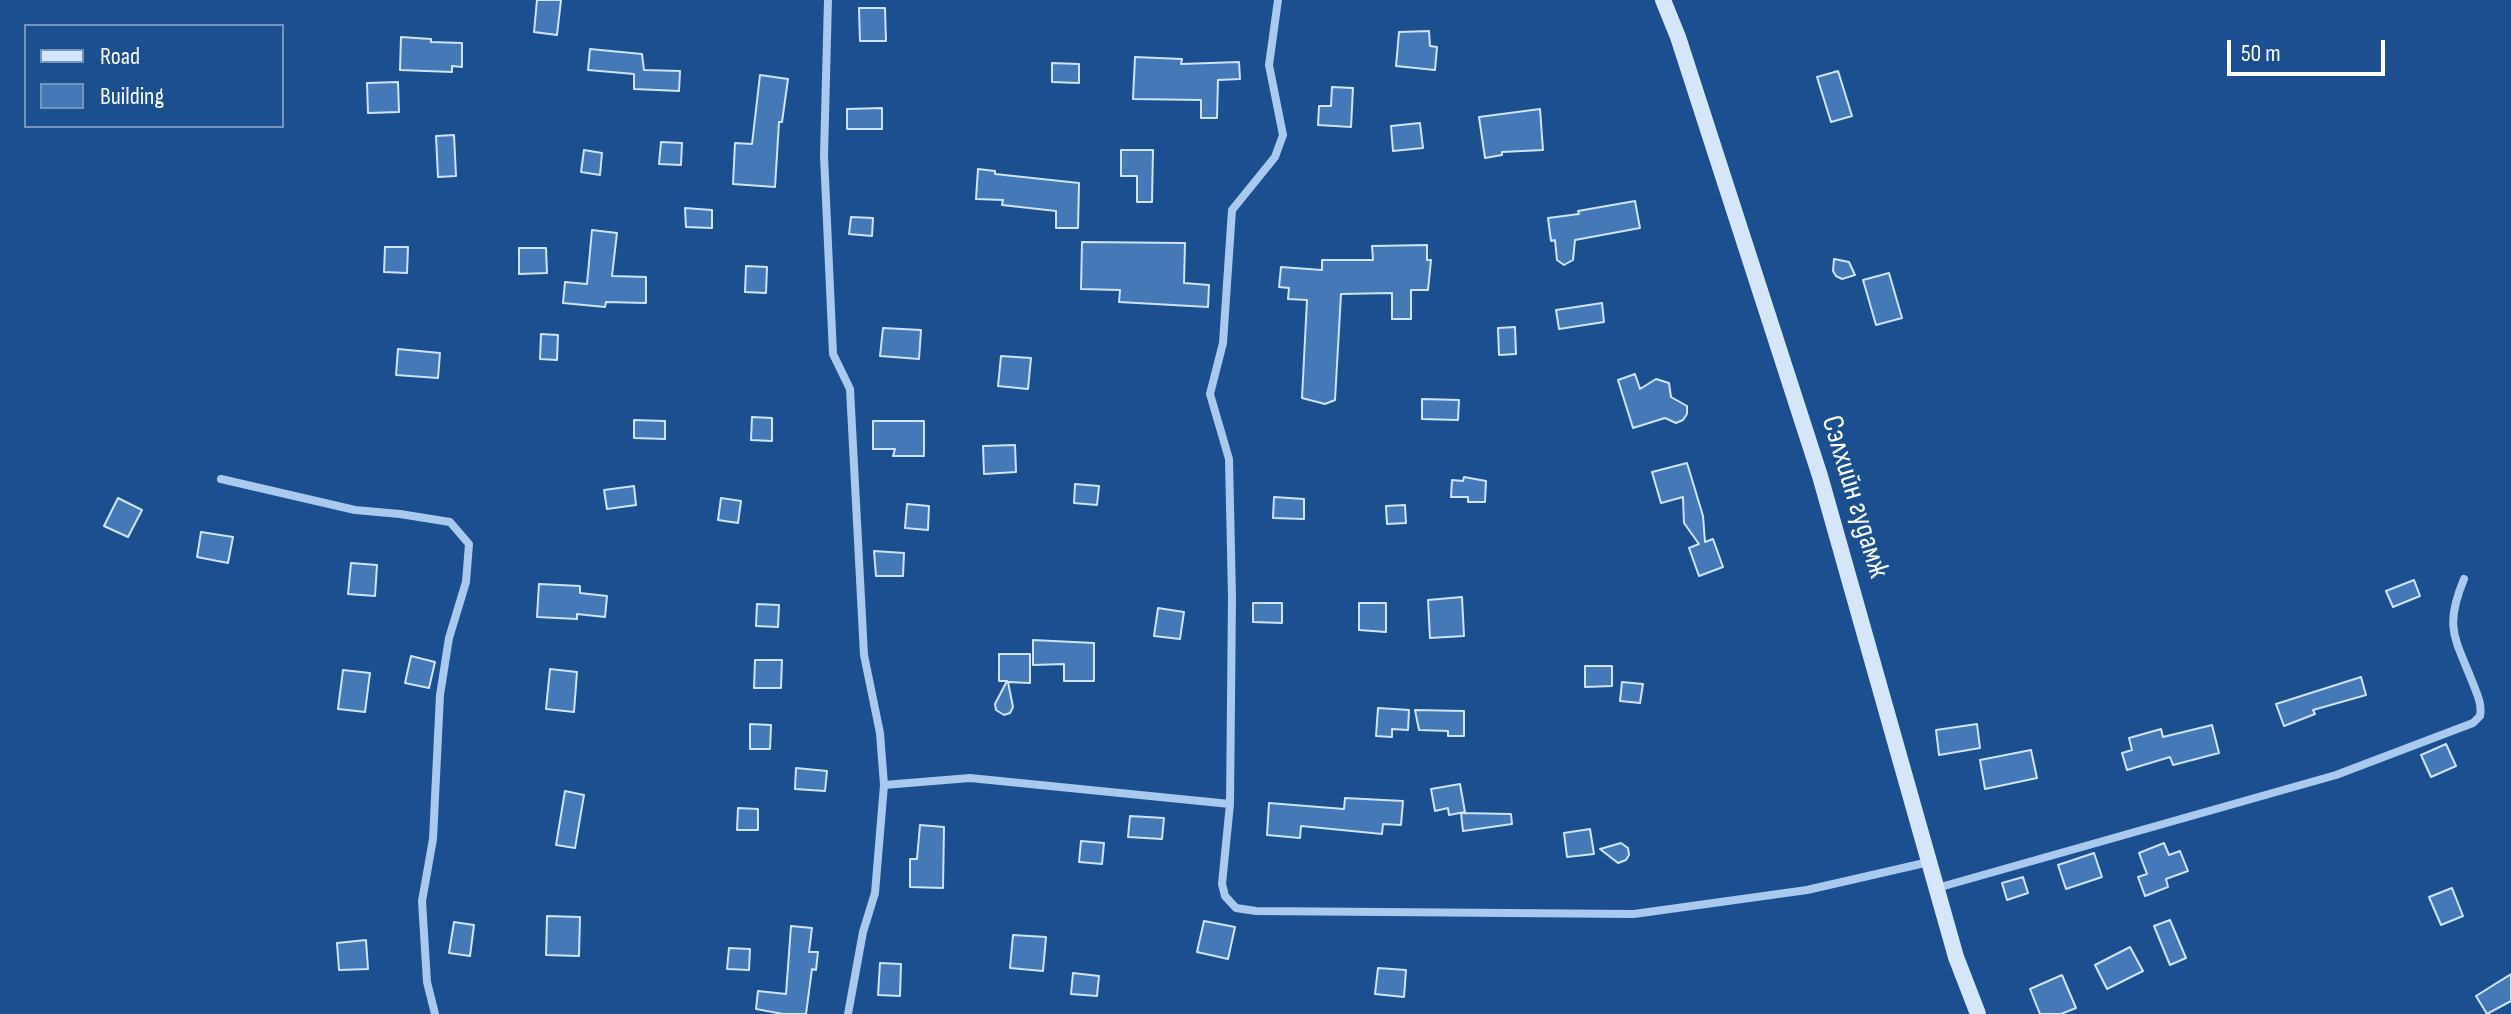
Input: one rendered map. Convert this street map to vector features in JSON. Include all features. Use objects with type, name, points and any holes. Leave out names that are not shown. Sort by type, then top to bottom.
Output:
[{"type":"main road","name":"Сэлхийн гудамж","points":[[1663,0],[1678,37],[1820,476],[1956,957],[1978,1014]]},
{"type":"street","points":[[828,0],[824,156],[833,354],[850,389],[864,655],[880,733],[884,785],[875,893],[863,932],[848,1014]]},
{"type":"street","points":[[1278,0],[1269,65],[1283,135],[1275,157],[1232,210],[1223,343],[1210,394],[1229,459],[1232,597],[1230,804],[1222,884],[1225,896],[1236,908],[1256,911],[1634,914],[1807,890],[1929,862]]},
{"type":"street","points":[[221,479],[355,510],[450,522],[469,544],[466,582],[449,638],[440,695],[433,839],[422,901],[427,982],[435,1014]]},
{"type":"street","points":[[1936,888],[2336,775],[2477,721],[2480,701],[2451,624],[2464,579]]},
{"type":"street","points":[[884,785],[970,778],[1230,804]]},
{"type":"building","points":[[537,0],[561,0],[557,35],[534,32]]},
{"type":"building","points":[[859,8],[885,8],[886,41],[860,41]]},
{"type":"building","points":[[1429,31],[1430,46],[1437,47],[1435,70],[1396,66],[1399,32]]},
{"type":"building","points":[[401,37],[462,43],[462,67],[452,66],[452,72],[400,70]]},
{"type":"building","points":[[590,49],[642,54],[644,70],[680,71],[679,91],[634,89],[634,74],[588,70]]},
{"type":"building","points":[[1135,57],[1182,59],[1181,64],[1239,62],[1240,79],[1218,80],[1217,118],[1201,118],[1201,100],[1133,99]]},
{"type":"building","points":[[1052,63],[1079,64],[1079,83],[1052,82]]},
{"type":"building","points":[[1838,71],[1852,116],[1831,122],[1817,77]]},
{"type":"building","points":[[760,75],[788,79],[782,122],[779,122],[775,187],[733,184],[735,143],[752,144]]},
{"type":"building","points":[[398,82],[399,112],[368,113],[367,83]]},
{"type":"building","points":[[1332,87],[1353,88],[1351,127],[1318,125],[1319,106],[1331,106]]},
{"type":"building","points":[[882,108],[882,129],[847,129],[847,109]]},
{"type":"building","points":[[1540,109],[1543,150],[1502,152],[1502,155],[1485,158],[1479,117]]},
{"type":"building","points":[[1420,123],[1423,148],[1393,151],[1391,126]]},
{"type":"building","points":[[454,135],[456,176],[438,177],[436,136]]},
{"type":"building","points":[[661,142],[682,143],[681,165],[659,164]]},
{"type":"building","points":[[584,150],[602,153],[600,175],[581,172]]},
{"type":"building","points":[[1121,150],[1153,150],[1152,202],[1137,202],[1137,176],[1121,176]]},
{"type":"building","points":[[978,169],[995,171],[995,174],[1079,183],[1078,228],[1056,228],[1056,211],[1002,205],[1003,200],[976,199]]},
{"type":"building","points":[[1635,201],[1640,228],[1575,240],[1573,260],[1564,265],[1557,260],[1548,218]]},
{"type":"building","points":[[685,208],[712,210],[712,228],[686,227]]},
{"type":"building","points":[[851,217],[873,218],[872,236],[849,234]]},
{"type":"building","points":[[592,230],[617,233],[612,276],[646,277],[646,303],[606,302],[605,307],[563,303],[565,282],[587,284]]},
{"type":"building","points":[[1082,242],[1185,243],[1184,283],[1209,285],[1208,307],[1119,302],[1120,290],[1081,289]]},
{"type":"building","points":[[1427,245],[1427,260],[1431,260],[1428,290],[1411,290],[1411,319],[1392,319],[1392,293],[1341,294],[1335,400],[1325,404],[1302,398],[1307,300],[1288,299],[1289,288],[1279,287],[1281,267],[1322,270],[1322,260],[1373,260],[1372,246]]},
{"type":"building","points":[[385,247],[408,247],[407,273],[384,272]]},
{"type":"building","points":[[519,248],[546,248],[547,273],[519,274]]},
{"type":"building","points":[[1834,259],[1849,262],[1855,275],[1842,279],[1836,276]]},
{"type":"building","points":[[746,266],[767,267],[766,293],[745,292]]},
{"type":"building","points":[[1889,273],[1902,318],[1876,325],[1863,280]]},
{"type":"building","points":[[1602,303],[1604,322],[1559,329],[1556,310]]},
{"type":"building","points":[[1515,327],[1516,354],[1499,355],[1498,328]]},
{"type":"building","points":[[883,328],[921,330],[919,359],[880,356]]},
{"type":"building","points":[[541,334],[558,335],[557,360],[540,359]]},
{"type":"building","points":[[398,349],[440,353],[438,378],[396,375]]},
{"type":"building","points":[[1001,356],[1031,358],[1028,389],[998,386]]},
{"type":"building","points":[[1635,374],[1640,389],[1656,379],[1669,383],[1671,397],[1687,406],[1683,420],[1676,423],[1665,418],[1633,428],[1618,380]]},
{"type":"building","points":[[1422,399],[1459,400],[1458,420],[1422,419]]},
{"type":"building","points":[[752,417],[772,418],[772,441],[751,440]]},
{"type":"building","points":[[634,420],[665,421],[665,439],[634,438]]},
{"type":"building","points":[[873,421],[924,421],[924,456],[893,456],[895,449],[873,449]]},
{"type":"building","points":[[1015,445],[1016,472],[984,474],[983,446]]},
{"type":"building","points":[[1687,463],[1703,516],[1705,542],[1713,539],[1723,567],[1699,576],[1689,548],[1699,544],[1684,523],[1683,497],[1661,503],[1652,472]]},
{"type":"building","points":[[1464,477],[1486,481],[1485,502],[1468,502],[1468,497],[1451,497],[1452,480],[1463,481]]},
{"type":"building","points":[[1075,484],[1099,486],[1097,505],[1074,503]]},
{"type":"building","points":[[634,486],[636,505],[607,509],[604,490]]},
{"type":"building","points":[[1274,497],[1304,499],[1304,519],[1273,518]]},
{"type":"building","points":[[118,498],[142,510],[128,537],[104,526]]},
{"type":"building","points":[[721,498],[741,501],[738,523],[718,520]]},
{"type":"building","points":[[907,504],[929,506],[928,530],[905,528]]},
{"type":"building","points":[[1405,505],[1406,523],[1387,524],[1386,506]]},
{"type":"building","points":[[201,532],[233,537],[228,563],[197,557]]},
{"type":"building","points":[[874,551],[904,553],[903,576],[876,576]]},
{"type":"building","points":[[351,563],[377,565],[375,596],[348,594]]},
{"type":"building","points":[[2414,580],[2420,596],[2393,607],[2386,591]]},
{"type":"building","points":[[539,584],[580,586],[580,593],[607,596],[605,617],[577,614],[577,619],[537,617]]},
{"type":"building","points":[[1462,597],[1464,636],[1430,638],[1428,600]]},
{"type":"building","points":[[1253,603],[1282,603],[1282,623],[1253,622]]},
{"type":"building","points":[[1359,603],[1386,603],[1386,632],[1359,630]]},
{"type":"building","points":[[757,604],[779,605],[778,627],[756,626]]},
{"type":"building","points":[[1158,608],[1184,612],[1180,639],[1154,636]]},
{"type":"building","points":[[1033,640],[1094,643],[1094,681],[1064,681],[1064,664],[1033,665]]},
{"type":"building","points":[[999,654],[1030,654],[1030,683],[1008,682],[1013,707],[1010,713],[1004,715],[996,710],[995,704],[1007,681],[999,681]]},
{"type":"building","points":[[411,656],[435,662],[429,688],[405,683]]},
{"type":"building","points":[[755,660],[782,660],[781,688],[754,688]]},
{"type":"building","points":[[1585,666],[1612,666],[1612,686],[1585,687]]},
{"type":"building","points":[[550,669],[577,672],[574,712],[546,709]]},
{"type":"building","points":[[343,670],[370,673],[365,712],[338,709]]},
{"type":"building","points":[[2361,677],[2366,695],[2313,710],[2315,714],[2284,726],[2276,704]]},
{"type":"building","points":[[1622,682],[1643,684],[1640,703],[1620,701]]},
{"type":"building","points":[[1378,708],[1409,710],[1408,730],[1392,729],[1392,737],[1376,736]]},
{"type":"building","points":[[1415,710],[1464,711],[1464,736],[1448,736],[1448,731],[1419,730]]},
{"type":"building","points":[[750,724],[771,725],[770,749],[750,749]]},
{"type":"building","points":[[1977,724],[1980,748],[1939,755],[1936,730]]},
{"type":"building","points":[[2212,725],[2219,753],[2173,765],[2170,757],[2127,770],[2122,753],[2132,750],[2129,738],[2161,729],[2163,737]]},
{"type":"building","points":[[2446,744],[2456,766],[2431,777],[2421,755]]},
{"type":"building","points":[[2031,750],[2037,778],[1985,789],[1980,760]]},
{"type":"building","points":[[796,768],[827,771],[825,791],[795,789]]},
{"type":"building","points":[[1460,784],[1465,812],[1449,815],[1448,808],[1435,811],[1431,789]]},
{"type":"building","points":[[565,791],[584,795],[575,848],[556,845]]},
{"type":"building","points":[[1345,798],[1403,801],[1401,825],[1383,824],[1382,834],[1301,826],[1300,838],[1267,835],[1269,803],[1344,809]]},
{"type":"building","points":[[738,808],[758,809],[758,830],[737,830]]},
{"type":"building","points":[[1461,813],[1511,814],[1512,824],[1463,831]]},
{"type":"building","points":[[1130,816],[1164,818],[1162,839],[1128,837]]},
{"type":"building","points":[[920,825],[944,827],[943,888],[910,887],[910,859],[917,859]]},
{"type":"building","points":[[1590,829],[1594,854],[1567,857],[1564,833]]},
{"type":"building","points":[[1081,841],[1104,843],[1102,864],[1079,862]]},
{"type":"building","points":[[1621,843],[1628,848],[1629,855],[1618,863],[1600,849]]},
{"type":"building","points":[[2164,843],[2169,855],[2180,851],[2188,871],[2166,879],[2168,887],[2145,896],[2138,877],[2147,874],[2139,853]]},
{"type":"building","points":[[2094,853],[2102,877],[2066,889],[2058,865]]},
{"type":"building","points":[[2023,877],[2028,893],[2007,900],[2002,883]]},
{"type":"building","points":[[2452,888],[2463,916],[2441,925],[2429,897]]},
{"type":"building","points":[[547,916],[580,917],[579,956],[546,955]]},
{"type":"building","points":[[2170,920],[2186,958],[2170,965],[2154,926]]},
{"type":"building","points":[[1204,921],[1235,927],[1228,959],[1197,952]]},
{"type":"building","points":[[454,922],[474,925],[470,956],[449,953]]},
{"type":"building","points":[[791,926],[812,928],[809,952],[818,952],[816,970],[812,969],[806,1014],[756,1009],[758,991],[786,994]]},
{"type":"building","points":[[1013,935],[1046,937],[1043,971],[1010,968]]},
{"type":"building","points":[[366,940],[368,969],[339,970],[337,943]]},
{"type":"building","points":[[2130,947],[2143,971],[2107,989],[2095,965]]},
{"type":"building","points":[[729,948],[750,949],[749,970],[727,969]]},
{"type":"building","points":[[880,963],[901,964],[900,996],[878,995]]},
{"type":"building","points":[[1378,968],[1406,970],[1404,997],[1375,994]]},
{"type":"building","points":[[1073,973],[1099,976],[1097,996],[1071,994]]},
{"type":"building","points":[[2511,974],[2511,1001],[2487,1014],[2476,996]]},
{"type":"building","points":[[2062,975],[2076,1008],[2061,1014],[2040,1014],[2030,989]]}]
